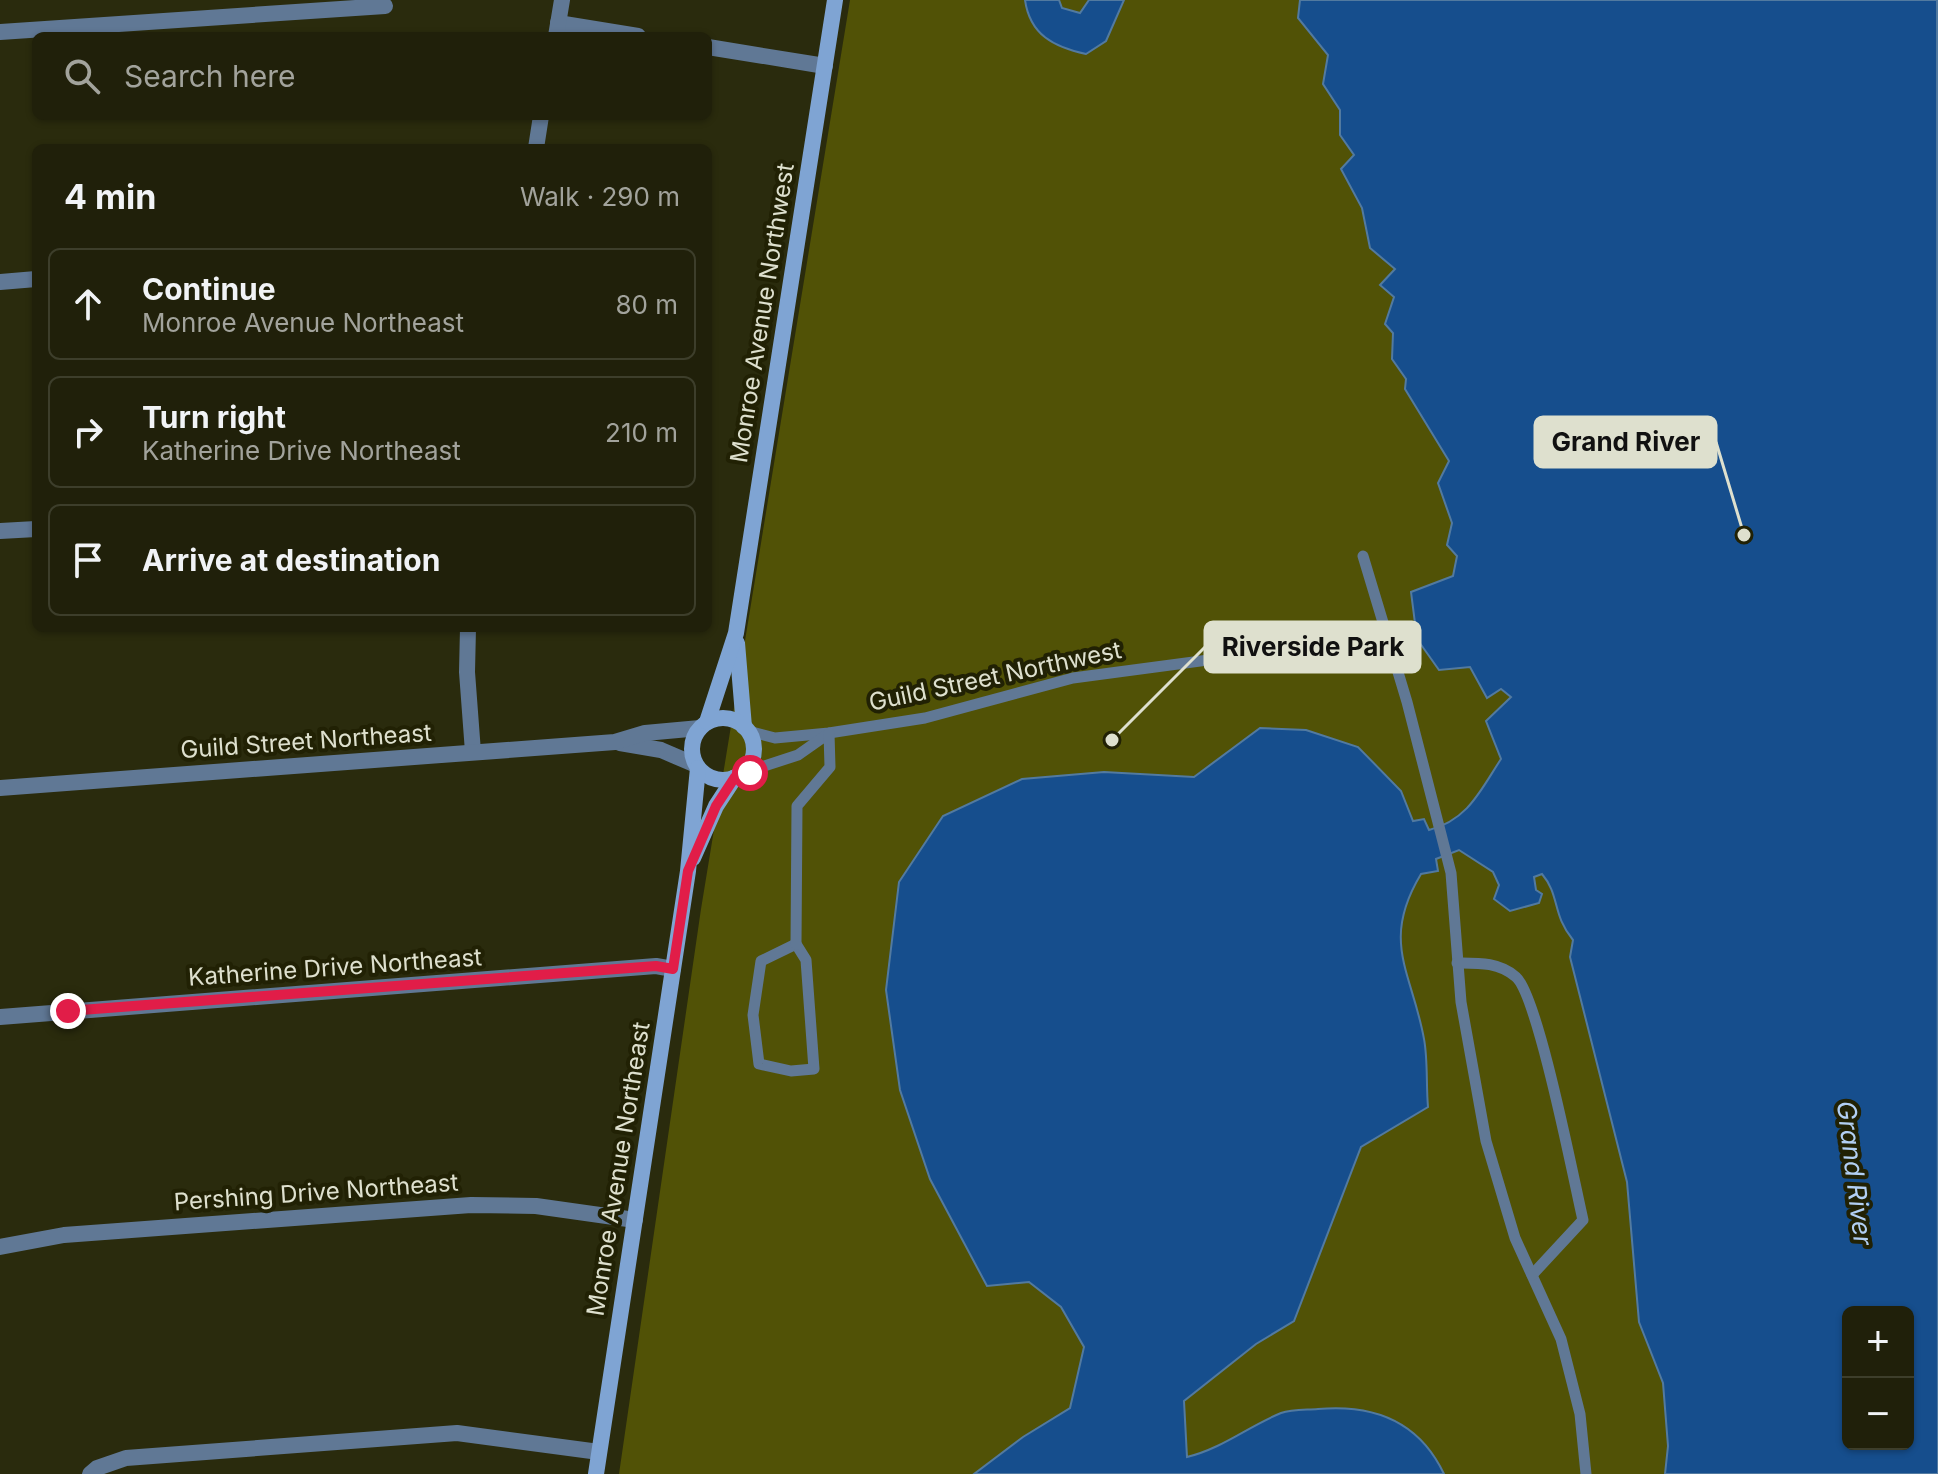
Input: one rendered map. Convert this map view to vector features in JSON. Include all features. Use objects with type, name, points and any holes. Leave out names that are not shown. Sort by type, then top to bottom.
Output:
[{"type":"main road","name":"Monroe Avenue Northwest","points":[[703,725],[736,633],[835,0]]},
{"type":"main road","name":"Monroe Avenue Northwest","points":[[736,633],[746,729]]},
{"type":"main road","points":[[726,718],[746,729],[754,748],[739,775],[718,779],[697,766],[692,746],[703,725],[726,718]]},
{"type":"main road","name":"Monroe Avenue Northeast","points":[[596,1474],[688,871],[697,766]]},
{"type":"main road","name":"Monroe Avenue Northeast","points":[[688,871],[716,806],[739,775]]},
{"type":"street","points":[[562,0],[557,30],[584,32]]},
{"type":"street","points":[[0,32],[385,6]]},
{"type":"street","points":[[712,48],[825,66]]},
{"type":"street","points":[[537,144],[540,120]]},
{"type":"street","points":[[0,282],[32,279]]},
{"type":"street","points":[[0,531],[32,529]]},
{"type":"street","points":[[468,632],[467,672],[473,752]]},
{"type":"street","name":"Guild Street Northeast","points":[[0,788],[615,742],[645,733],[703,725]]},
{"type":"street","name":"Guild Street Northeast","points":[[615,742],[661,750],[697,766]]},
{"type":"street","name":"Katherine Drive Northeast","points":[[0,1017],[656,966],[673,969]]},
{"type":"street","name":"Pershing Drive Northeast","points":[[0,1247],[64,1235],[471,1205],[536,1206],[635,1220]]},
{"type":"street","points":[[90,1474],[97,1468],[126,1458],[431,1434],[497,1435],[599,1452]]},
{"type":"lane","points":[[1363,556],[1388,636],[1451,873],[1457,963],[1486,1141],[1515,1238],[1561,1339],[1580,1414],[1586,1474]]},
{"type":"lane","name":"Guild Street Northwest","points":[[746,729],[775,738],[829,733],[925,718],[1073,678],[1388,636]]},
{"type":"lane","points":[[796,944],[761,961],[753,1015],[759,1064],[791,1071],[814,1069],[806,960],[796,944],[797,806],[830,767],[829,733]]},
{"type":"lane","name":"Guild Street Northwest","points":[[739,775],[798,755],[829,733]]},
{"type":"lane","points":[[1457,963],[1490,963],[1517,977],[1537,1025],[1583,1220],[1532,1275]]},
{"type":"shaded area","points":[[850,0],[1300,0],[1299,18],[1328,55],[1323,84],[1340,110],[1340,135],[1355,155],[1342,170],[1362,208],[1370,248],[1395,269],[1394,297],[1385,323],[1393,333],[1392,359],[1406,379],[1406,389],[1449,461],[1438,483],[1452,523],[1447,545],[1457,556],[1453,576],[1470,667],[1512,698],[1501,759],[1493,872],[1499,885],[1536,890],[1534,877],[1542,874],[1548,882],[1566,931],[1573,940],[1570,957],[1627,1182],[1639,1322],[1663,1383],[1668,1446],[1665,1474],[619,1474],[701,909]]},
{"type":"water","points":[[1025,0],[1059,0],[1062,8],[1080,13],[1089,0],[1124,0],[1106,41],[1086,54],[1064,48],[1045,38],[1032,22]]},
{"type":"water","points":[[1300,0],[1937,0],[1938,1474],[1665,1474],[1668,1446],[1663,1383],[1639,1322],[1627,1182],[1570,957],[1573,940],[1566,931],[1548,882],[1542,874],[1534,877],[1536,890],[1542,894],[1539,903],[1510,911],[1494,899],[1499,885],[1493,872],[1459,850],[1436,859],[1438,871],[1421,874],[1402,919],[1403,957],[1425,1047],[1428,1107],[1361,1147],[1294,1321],[1256,1344],[1184,1401],[1187,1457],[1212,1448],[1281,1413],[1338,1408],[1376,1413],[1408,1429],[1434,1456],[1444,1474],[974,1474],[1023,1437],[1070,1408],[1084,1347],[1061,1307],[1029,1282],[987,1286],[930,1179],[900,1090],[886,990],[899,882],[943,816],[1022,779],[1104,772],[1194,777],[1260,728],[1306,730],[1358,747],[1401,791],[1413,821],[1424,819],[1429,830],[1463,812],[1501,759],[1486,721],[1511,697],[1501,689],[1487,698],[1470,667],[1439,670],[1417,639],[1411,592],[1453,576],[1457,556],[1447,545],[1452,523],[1438,483],[1449,461],[1405,389],[1406,379],[1392,359],[1393,333],[1385,324],[1394,297],[1380,285],[1395,269],[1370,248],[1362,208],[1341,169],[1354,155],[1340,135],[1340,110],[1323,84],[1328,55],[1298,18]]},
{"type":"place","name":"Grand River","points":[[1744,535]]},
{"type":"place","name":"Riverside Park","points":[[1112,740]]},
{"type":"route","points":[[68,1011],[656,966],[673,969],[688,871],[716,806],[735,777],[750,773]]}]
